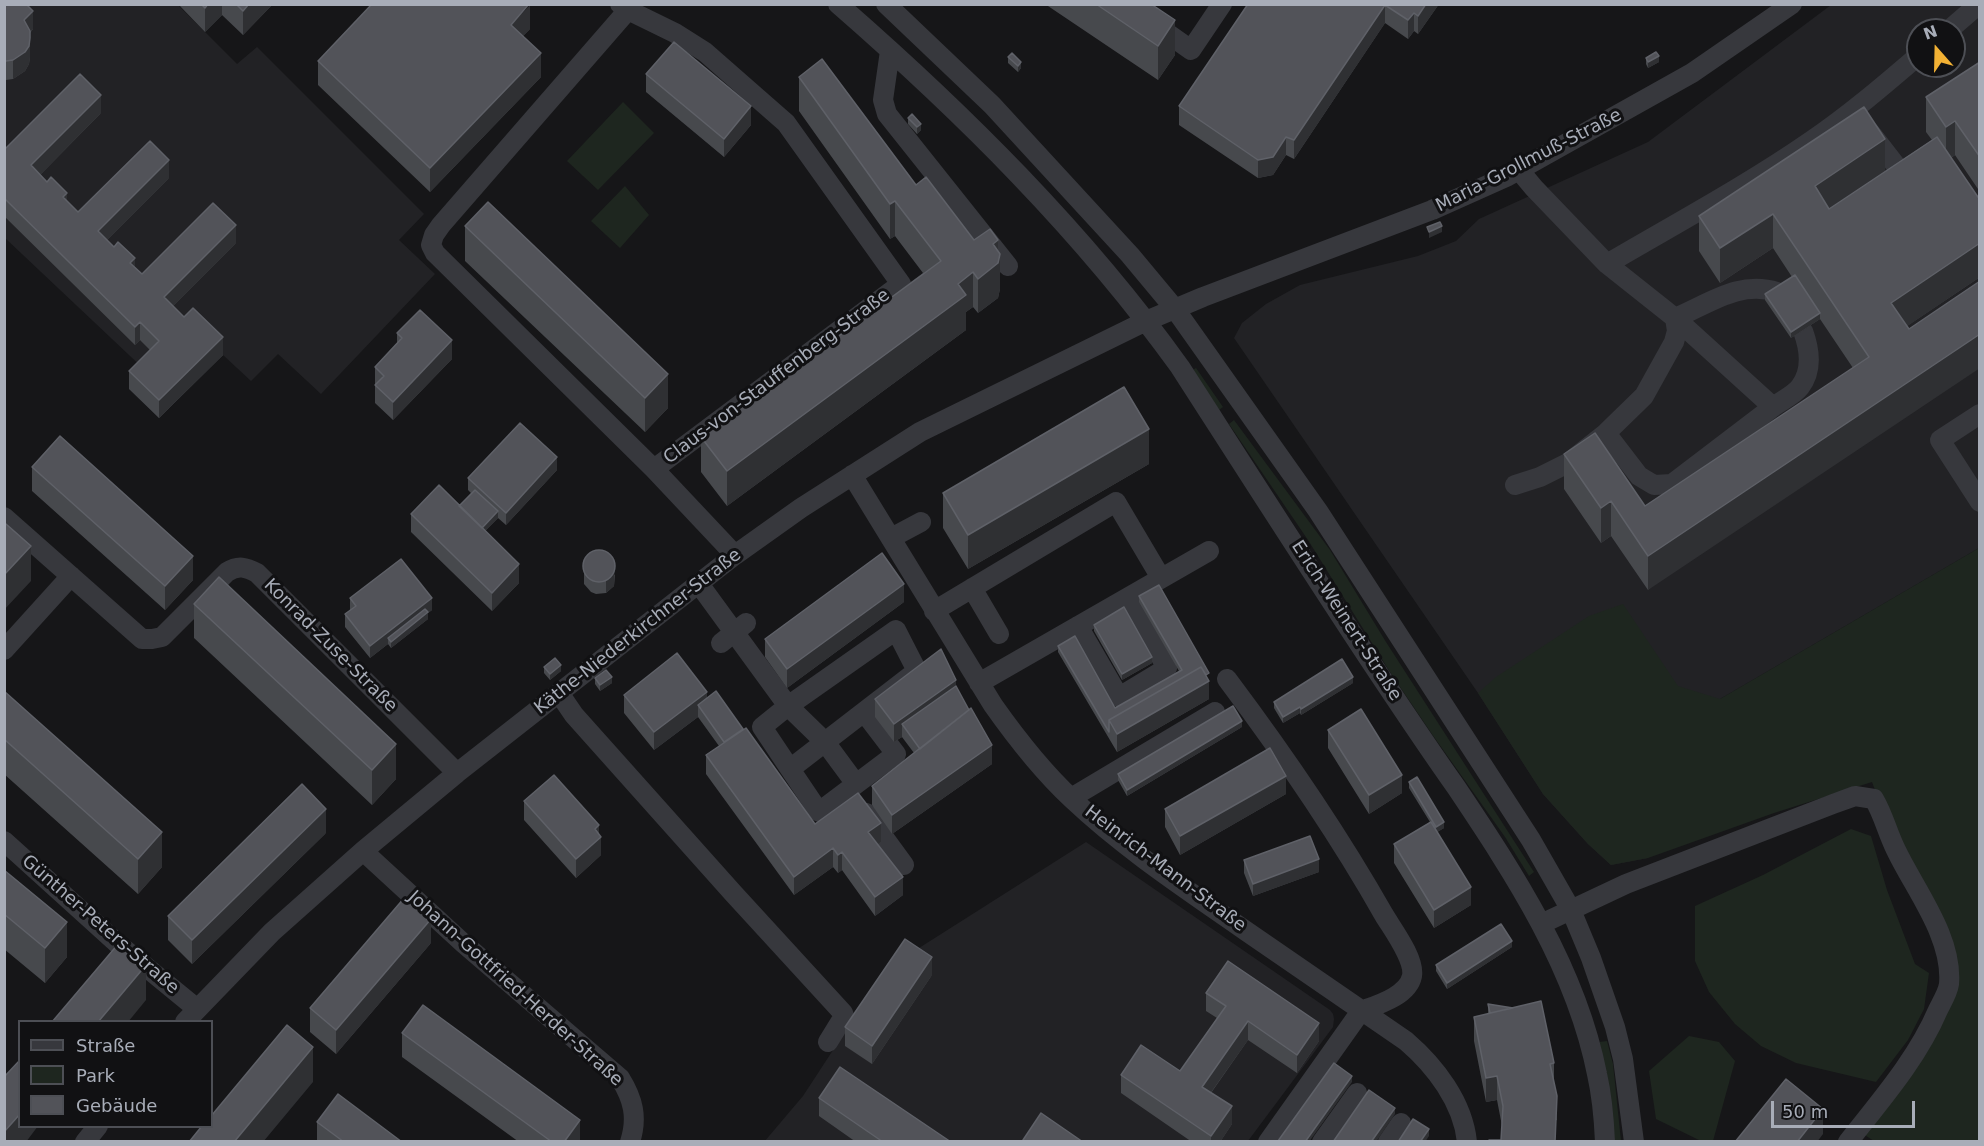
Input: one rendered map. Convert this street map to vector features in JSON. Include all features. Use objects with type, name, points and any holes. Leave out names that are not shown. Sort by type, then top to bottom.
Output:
[{"type":"street","points":[[838,4],[975,132],[1044,201],[1146,321]]},
{"type":"street","points":[[886,4],[992,105],[1130,255],[1175,309]]},
{"type":"street","points":[[1126,4],[1191,50],[1222,4]]},
{"type":"street","name":"Maria-Grollmuß-Straße","points":[[1146,321],[1432,210],[1519,170],[1692,73],[1792,4]]},
{"type":"street","name":"Claus-von-Stauffenberg-Straße","points":[[654,469],[901,284],[786,123],[705,52],[626,6],[441,225],[431,245],[435,253],[654,469],[735,555]]},
{"type":"street","points":[[1964,18],[1979,6]]},
{"type":"street","points":[[890,51],[883,100],[887,114],[1008,266]]},
{"type":"street","points":[[1607,264],[1757,176],[1810,142],[1855,110],[1906,66]]},
{"type":"street","points":[[1855,110],[1913,188]]},
{"type":"street","points":[[1519,170],[1607,264],[1675,318],[1773,407]]},
{"type":"street","points":[[1675,318],[1735,291],[1754,288],[1777,292]]},
{"type":"street","name":"Erich-Weinert-Straße","points":[[1175,309],[1318,511],[1531,840],[1571,910],[1591,958],[1615,1027],[1623,1059],[1634,1142]]},
{"type":"street","points":[[1515,485],[1540,477],[1568,463],[1606,433],[1644,396],[1674,342],[1677,331],[1675,318]]},
{"type":"street","name":"Erich-Weinert-Straße","points":[[1146,321],[1180,367],[1371,661],[1487,834],[1542,924],[1591,1048],[1597,1074],[1605,1142]]},
{"type":"street","name":"Käthe-Niederkirchner-Straße","points":[[190,1015],[272,932],[363,851],[457,773],[735,555],[801,508],[920,432],[1146,321]]},
{"type":"street","points":[[1606,433],[1639,476],[1654,485],[1672,484],[1800,388],[1810,356],[1803,331]]},
{"type":"street","points":[[1980,414],[1940,440],[1980,502]]},
{"type":"street","name":"Heinrich-Mann-Straße","points":[[852,475],[979,683],[1015,736],[1071,798],[1103,827],[1158,869],[1406,1041],[1423,1056],[1440,1077],[1460,1114],[1467,1142]]},
{"type":"street","points":[[934,611],[1116,502],[1161,578]]},
{"type":"street","name":"Konrad-Zuse-Straße","points":[[4,517],[142,639],[146,640],[162,637],[232,568],[245,567],[257,573],[457,773]]},
{"type":"street","points":[[891,538],[921,522]]},
{"type":"street","points":[[979,683],[1209,551]]},
{"type":"street","points":[[4,650],[72,576]]},
{"type":"street","points":[[699,584],[788,706],[825,742],[904,864]]},
{"type":"street","points":[[972,588],[999,634]]},
{"type":"street","points":[[1078,626],[1119,697],[1167,668],[1127,598]]},
{"type":"street","points":[[790,769],[917,671],[896,630],[762,727],[790,769],[819,812],[896,754],[864,712]]},
{"type":"street","points":[[1227,679],[1269,735],[1334,830],[1410,961],[1412,973],[1407,986],[1383,1003],[1361,1011],[1268,1142]]},
{"type":"street","points":[[559,693],[574,715],[712,861],[844,1016],[828,1042]]},
{"type":"street","points":[[1071,798],[1215,712]]},
{"type":"street","points":[[1542,924],[1626,885],[1854,796],[1874,799],[1883,815],[1895,849],[1932,916],[1946,956],[1949,986],[1928,1034],[1896,1081],[1848,1142]]},
{"type":"street","name":"Günther-Peters-Straße","points":[[4,841],[118,944],[190,1015]]},
{"type":"street","name":"Johann-Gottfried-Herder-Straße","points":[[363,851],[463,943],[620,1078],[633,1104],[634,1122],[630,1142]]},
{"type":"street","points":[[1322,1142],[1357,1093]]},
{"type":"street","points":[[1388,1142],[1401,1123]]},
{"type":"street","points":[[86,1142],[96,1128]]},
{"type":"shaded area","points":[[4,5],[178,5],[237,64],[257,47],[424,214],[399,240],[435,274],[321,394],[278,354],[251,381],[223,355],[159,418],[129,389],[147,372],[5,238]]},
{"type":"shaded area","points":[[1831,5],[1979,5],[1979,548],[1720,699],[1648,858],[1611,865],[1588,844],[1543,794],[1478,693],[1234,338],[1242,323],[1266,304],[1300,285],[1418,256],[1456,241],[1479,219],[1648,142]]},
{"type":"shaded area","points":[[1086,842],[1333,1014],[1333,1027],[1248,1141],[764,1142],[803,1096],[886,969]]},
{"type":"green space","points":[[623,102],[654,133],[598,190],[567,161]]},
{"type":"green space","points":[[625,186],[649,215],[620,248],[591,221]]},
{"type":"green space","points":[[1196,368],[1223,407],[1219,410],[1191,371]]},
{"type":"green space","points":[[1234,420],[1330,550],[1386,642],[1534,872],[1529,876],[1505,837],[1390,672],[1308,540],[1229,424]]},
{"type":"green space","points":[[1979,548],[1979,1141],[1874,1141],[1857,1130],[1949,986],[1872,782],[1774,813],[1648,858],[1611,865],[1588,844],[1543,794],[1478,693],[1496,677],[1589,616],[1623,604],[1678,686],[1720,699]]},
{"type":"green space","points":[[1851,829],[1871,836],[1887,890],[1915,964],[1929,973],[1924,1009],[1908,1040],[1876,1082],[1796,1063],[1761,1046],[1735,1024],[1709,992],[1695,961],[1695,906],[1763,875]]},
{"type":"green space","points":[[1689,1036],[1719,1042],[1735,1061],[1713,1141],[1701,1141],[1656,1119],[1649,1071]]},
{"type":"green space","points":[[1607,1041],[1613,1064],[1621,1141],[1612,1141],[1609,1091],[1599,1042]]},
{"type":"building","points":[[4,4],[26,4],[33,11],[24,20],[30,31],[29,46],[25,52],[13,60],[6,61],[4,61]]},
{"type":"building","points":[[236,4],[249,4],[243,11]]},
{"type":"building","points":[[372,4],[529,4],[511,25],[541,53],[430,168],[318,61]]},
{"type":"building","points":[[1096,4],[1151,4],[1175,20],[1158,46]]},
{"type":"building","points":[[1248,4],[1426,4],[1418,16],[1414,13],[1408,20],[1385,5],[1294,140],[1286,137],[1273,157],[1258,160],[1179,106]]},
{"type":"building","points":[[674,42],[751,106],[724,139],[646,74]]},
{"type":"building","points":[[1656,52],[1659,56],[1648,62],[1646,58]]},
{"type":"building","points":[[1012,53],[1021,62],[1018,66],[1008,57]]},
{"type":"building","points":[[822,59],[916,185],[926,177],[974,240],[990,229],[998,240],[993,244],[1000,254],[998,263],[978,279],[973,272],[958,284],[966,295],[727,471],[701,437],[941,261],[895,201],[890,204],[799,77]]},
{"type":"building","points":[[1980,62],[1980,157],[1955,121],[1946,127],[1926,97],[1955,78],[1966,78],[1966,71]]},
{"type":"building","points":[[80,74],[101,95],[31,165],[47,182],[51,177],[67,193],[63,197],[78,212],[150,141],[169,160],[98,231],[114,247],[118,242],[135,258],[130,263],[142,274],[213,203],[236,225],[164,297],[184,317],[193,308],[223,337],[159,400],[129,371],[159,341],[140,322],[135,327],[4,198],[4,150]]},
{"type":"building","points":[[1864,107],[1885,139],[1815,186],[1829,209],[1937,137],[1980,200],[1980,243],[1891,303],[1909,329],[1980,281],[1980,334],[1648,556],[1611,501],[1601,508],[1564,454],[1595,433],[1645,506],[1869,357],[1773,214],[1720,248],[1699,216]]},
{"type":"building","points":[[912,114],[921,124],[917,127],[908,118]]},
{"type":"building","points":[[488,202],[668,374],[645,398],[465,226]]},
{"type":"building","points":[[1440,222],[1442,226],[1429,232],[1427,227]]},
{"type":"building","points":[[1795,275],[1820,313],[1791,332],[1765,294]]},
{"type":"building","points":[[420,310],[452,340],[393,402],[375,385],[384,376],[375,367],[402,338],[397,333]]},
{"type":"building","points":[[1124,387],[1149,429],[968,535],[943,493]]},
{"type":"building","points":[[520,423],[557,457],[506,513],[468,478]]},
{"type":"building","points":[[60,436],[193,556],[165,586],[32,467]]},
{"type":"building","points":[[439,485],[519,564],[492,593],[411,514]]},
{"type":"building","points":[[475,490],[498,511],[482,528],[459,506]]},
{"type":"building","points":[[6,524],[31,546],[4,575],[4,525]]},
{"type":"building","points":[[599,550],[610,555],[615,566],[610,577],[599,582],[588,577],[583,566],[588,555]]},
{"type":"building","points":[[882,553],[904,584],[787,669],[765,639]]},
{"type":"building","points":[[401,559],[432,598],[370,646],[345,614],[356,606],[350,598]]},
{"type":"building","points":[[219,577],[396,744],[372,770],[194,604]]},
{"type":"building","points":[[1159,585],[1209,673],[1206,675],[1201,667],[1109,720],[1109,732],[1058,646],[1075,636],[1115,708],[1182,670],[1139,596]]},
{"type":"building","points":[[1124,607],[1152,657],[1122,674],[1094,625]]},
{"type":"building","points":[[425,609],[428,612],[391,642],[388,638]]},
{"type":"building","points":[[941,649],[956,680],[894,724],[875,699]]},
{"type":"building","points":[[677,653],[707,692],[654,732],[624,695]]},
{"type":"building","points":[[555,658],[561,665],[550,674],[544,667]]},
{"type":"building","points":[[1342,659],[1353,677],[1301,709],[1300,707],[1283,717],[1274,702]]},
{"type":"building","points":[[1201,667],[1209,681],[1117,734],[1109,720]]},
{"type":"building","points":[[606,670],[612,677],[600,685],[595,678]]},
{"type":"building","points":[[956,686],[969,710],[920,749],[902,724]]},
{"type":"building","points":[[4,691],[162,832],[138,859],[4,739]]},
{"type":"building","points":[[716,691],[743,729],[724,742],[698,705]]},
{"type":"building","points":[[1233,706],[1242,721],[1127,790],[1118,774]]},
{"type":"building","points":[[971,708],[992,745],[892,815],[872,786]]},
{"type":"building","points":[[1361,709],[1402,775],[1369,795],[1328,730]]},
{"type":"building","points":[[746,728],[815,824],[858,793],[881,823],[868,832],[903,877],[875,897],[842,852],[838,855],[833,848],[794,877],[706,755]]},
{"type":"building","points":[[1270,748],[1286,776],[1180,836],[1165,809]]},
{"type":"building","points":[[554,775],[599,825],[595,829],[601,837],[576,859],[524,801]]},
{"type":"building","points":[[1417,777],[1444,822],[1436,827],[1409,782]]},
{"type":"building","points":[[302,784],[326,809],[192,940],[168,916]]},
{"type":"building","points":[[1431,822],[1471,887],[1434,910],[1394,844]]},
{"type":"building","points":[[1310,836],[1319,859],[1253,884],[1244,860]]},
{"type":"building","points":[[4,870],[67,922],[45,948],[4,914]]},
{"type":"building","points":[[405,897],[431,919],[336,1030],[310,1008]]},
{"type":"building","points":[[1501,924],[1512,941],[1447,983],[1436,965]]},
{"type":"building","points":[[905,939],[932,957],[872,1046],[845,1027]]},
{"type":"building","points":[[119,943],[146,965],[100,1020],[54,1020]]},
{"type":"building","points":[[1228,961],[1319,1023],[1297,1055],[1248,1021],[1202,1087],[1232,1106],[1211,1136],[1121,1075],[1141,1045],[1180,1071],[1226,1006],[1206,993]]},
{"type":"building","points":[[1541,1001],[1554,1063],[1550,1064],[1557,1096],[1555,1142],[1489,1142],[1489,1140],[1501,1140],[1503,1106],[1497,1076],[1486,1078],[1474,1017]]},
{"type":"building","points":[[1488,1004],[1513,1008],[1490,1013]]},
{"type":"building","points":[[423,1005],[580,1120],[564,1142],[552,1142],[402,1033]]},
{"type":"building","points":[[287,1025],[313,1047],[234,1142],[189,1142],[200,1128],[213,1128],[213,1114]]},
{"type":"building","points":[[18,1062],[18,1116],[4,1132],[4,1077]]},
{"type":"building","points":[[1334,1063],[1352,1076],[1305,1142],[1278,1141]]},
{"type":"building","points":[[840,1067],[951,1142],[883,1142],[819,1098]]},
{"type":"building","points":[[1786,1079],[1823,1109],[1797,1142],[1735,1142]]},
{"type":"building","points":[[1369,1090],[1395,1108],[1371,1142],[1333,1142]]},
{"type":"building","points":[[338,1094],[402,1142],[344,1142],[317,1122]]},
{"type":"building","points":[[1041,1113],[1083,1142],[1024,1142],[1023,1140]]},
{"type":"building","points":[[1413,1119],[1429,1129],[1420,1142],[1398,1142]]}]
